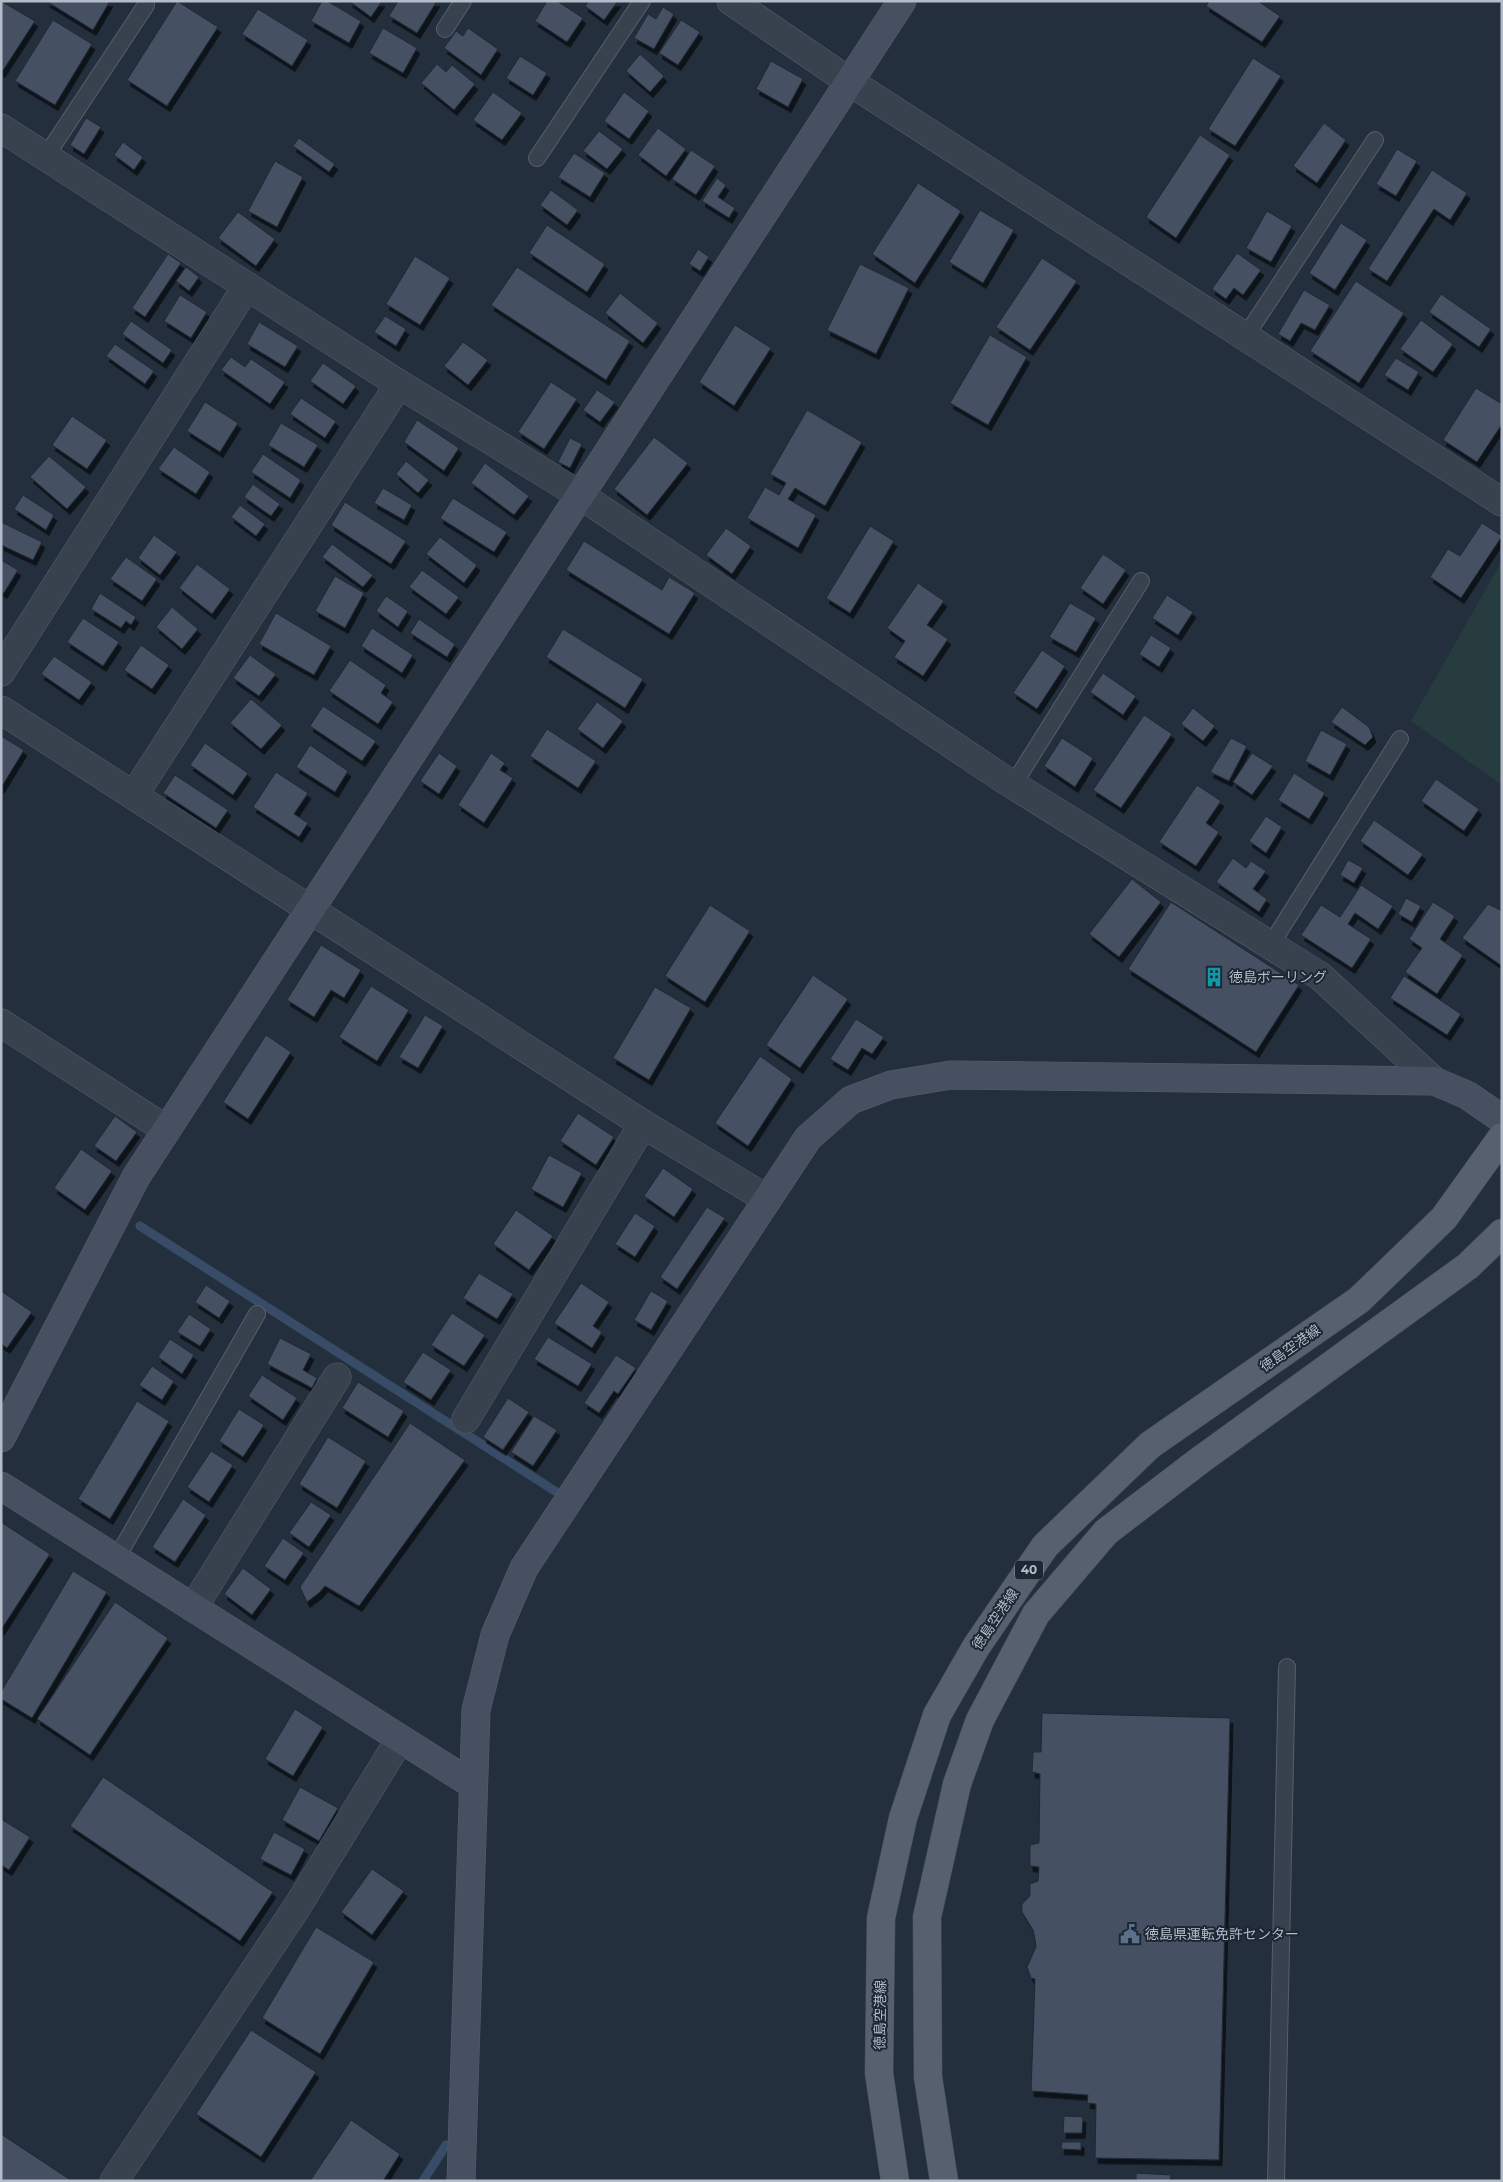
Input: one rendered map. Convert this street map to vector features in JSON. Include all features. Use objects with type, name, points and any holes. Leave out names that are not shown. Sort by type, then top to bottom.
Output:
[{"type":"main road","name":"徳島空港線","points":[[894,2181],[879,2073],[881,1918],[903,1818],[937,1715],[976,1647],[1045,1546],[1150,1445],[1359,1300],[1444,1218],[1502,1136]]},
{"type":"main road","name":"40","points":[[944,2181],[928,2077],[926,1917],[957,1784],[980,1720],[1036,1614],[1106,1532],[1199,1461],[1468,1266],[1502,1233]]},
{"type":"street","points":[[731,1],[850,82],[1502,502]]},
{"type":"street","points":[[1,1438],[136,1177],[902,1]]},
{"type":"street","points":[[1,128],[399,384],[580,495],[1013,785],[1320,976],[1434,1081],[1467,1095],[1502,1119]]},
{"type":"street","points":[[1,672],[246,286]]},
{"type":"street","points":[[134,795],[399,384]]},
{"type":"street","points":[[1,710],[643,1124],[767,1198]]},
{"type":"street","points":[[1,1023],[167,1130]]},
{"type":"street","points":[[460,2181],[476,1710],[495,1635],[524,1568],[808,1138],[851,1100],[891,1085],[951,1075],[1434,1081]]},
{"type":"street","points":[[466,1419],[643,1124]]},
{"type":"street","points":[[194,1608],[337,1377]]},
{"type":"street","points":[[1,1486],[472,1784]]},
{"type":"street","points":[[114,2181],[297,1907],[400,1739]]},
{"type":"lane","points":[[445,29],[463,1]]},
{"type":"lane","points":[[537,158],[642,1]]},
{"type":"lane","points":[[46,156],[146,6]]},
{"type":"lane","points":[[1245,337],[1375,140]]},
{"type":"lane","points":[[1013,785],[1141,581]]},
{"type":"lane","points":[[1270,946],[1400,739]]},
{"type":"lane","points":[[116,1559],[257,1314]]},
{"type":"lane","points":[[1276,2181],[1287,1667]]},
{"type":"green space","points":[[1502,561],[1502,785],[1411,721]]},
{"type":"building","points":[[1,1],[35,21],[2,72],[1,71]]},
{"type":"building","points":[[46,1],[110,1],[93,30]]},
{"type":"building","points":[[177,1],[218,27],[167,106],[127,80]]},
{"type":"building","points":[[322,1],[327,1],[361,21],[349,43],[311,21]]},
{"type":"building","points":[[349,1],[382,1],[371,17]]},
{"type":"building","points":[[398,1],[437,1],[417,33],[389,16]]},
{"type":"building","points":[[547,1],[557,1],[583,18],[567,42],[535,21]]},
{"type":"building","points":[[589,1],[618,1],[604,20],[585,6]]},
{"type":"building","points":[[1209,1],[1258,1],[1280,16],[1262,42],[1206,6]]},
{"type":"building","points":[[663,7],[674,14],[654,49],[634,38],[648,14],[656,19]]},
{"type":"building","points":[[258,9],[308,40],[292,66],[242,34]]},
{"type":"building","points":[[53,20],[92,44],[55,105],[15,81]]},
{"type":"building","points":[[681,20],[700,32],[678,65],[659,53]]},
{"type":"building","points":[[383,28],[417,48],[403,73],[369,53]]},
{"type":"building","points":[[468,28],[498,49],[481,75],[444,48],[456,31],[463,36]]},
{"type":"building","points":[[640,54],[664,76],[650,92],[626,71]]},
{"type":"building","points":[[520,56],[547,73],[533,95],[506,78]]},
{"type":"building","points":[[1253,58],[1281,76],[1235,146],[1208,129]]},
{"type":"building","points":[[771,61],[803,79],[788,107],[756,89]]},
{"type":"building","points":[[437,64],[446,72],[452,65],[475,84],[454,110],[421,83]]},
{"type":"building","points":[[493,92],[522,113],[502,140],[473,120]]},
{"type":"building","points":[[624,92],[649,111],[629,139],[604,121]]},
{"type":"building","points":[[86,118],[101,127],[84,154],[70,145]]},
{"type":"building","points":[[1324,123],[1346,140],[1317,183],[1293,166]]},
{"type":"building","points":[[658,128],[686,149],[666,176],[638,155]]},
{"type":"building","points":[[599,131],[623,149],[607,169],[583,151]]},
{"type":"building","points":[[1200,135],[1230,155],[1176,238],[1146,217]]},
{"type":"building","points":[[299,138],[335,164],[329,172],[293,146]]},
{"type":"building","points":[[123,142],[143,157],[134,170],[114,155]]},
{"type":"building","points":[[1397,149],[1417,161],[1396,196],[1376,184]]},
{"type":"building","points":[[691,150],[715,166],[696,195],[672,179]]},
{"type":"building","points":[[574,153],[605,173],[590,197],[558,177]]},
{"type":"building","points":[[275,161],[303,177],[277,227],[248,211]]},
{"type":"building","points":[[1432,170],[1467,193],[1450,220],[1434,209],[1387,281],[1368,269]]},
{"type":"building","points":[[717,178],[726,185],[718,197],[735,208],[729,218],[702,201]]},
{"type":"building","points":[[918,183],[961,211],[915,283],[872,254]]},
{"type":"building","points":[[551,190],[578,210],[567,225],[540,205]]},
{"type":"building","points":[[980,210],[1014,230],[983,283],[949,262]]},
{"type":"building","points":[[1267,211],[1292,226],[1271,262],[1246,248]]},
{"type":"building","points":[[238,212],[275,239],[256,266],[218,238]]},
{"type":"building","points":[[1341,223],[1367,240],[1335,290],[1309,273]]},
{"type":"building","points":[[547,225],[605,264],[587,292],[529,253]]},
{"type":"building","points":[[698,249],[709,257],[700,271],[689,264]]},
{"type":"building","points":[[1237,253],[1261,270],[1243,295],[1234,288],[1226,299],[1212,289]]},
{"type":"building","points":[[168,254],[181,263],[145,317],[132,308]]},
{"type":"building","points":[[415,256],[450,278],[420,325],[386,304]]},
{"type":"building","points":[[1042,258],[1077,281],[1030,350],[996,327]]},
{"type":"building","points":[[860,264],[909,288],[876,354],[827,330]]},
{"type":"building","points":[[186,267],[199,277],[189,291],[176,281]]},
{"type":"building","points":[[517,267],[630,341],[606,380],[491,305]]},
{"type":"building","points":[[1356,281],[1404,313],[1359,383],[1310,351]]},
{"type":"building","points":[[1304,290],[1330,305],[1315,330],[1301,323],[1290,341],[1278,334]]},
{"type":"building","points":[[620,293],[658,323],[643,343],[605,313]]},
{"type":"building","points":[[1441,294],[1491,329],[1479,347],[1429,312]]},
{"type":"building","points":[[180,295],[207,312],[191,338],[164,321]]},
{"type":"building","points":[[385,316],[406,329],[396,346],[374,332]]},
{"type":"building","points":[[1421,320],[1453,344],[1433,372],[1400,349]]},
{"type":"building","points":[[131,321],[172,350],[163,363],[122,334]]},
{"type":"building","points":[[259,322],[298,346],[285,367],[247,344]]},
{"type":"building","points":[[735,325],[771,348],[734,406],[699,382]]},
{"type":"building","points":[[990,335],[1027,357],[988,425],[950,403]]},
{"type":"building","points":[[463,342],[488,360],[468,385],[444,366]]},
{"type":"building","points":[[115,344],[154,371],[145,384],[106,356]]},
{"type":"building","points":[[231,357],[245,367],[251,359],[285,382],[270,404],[221,370]]},
{"type":"building","points":[[1396,358],[1419,372],[1408,390],[1384,375]]},
{"type":"building","points":[[323,363],[356,386],[343,404],[310,381]]},
{"type":"building","points":[[551,382],[577,399],[544,449],[518,432]]},
{"type":"building","points":[[1476,388],[1502,404],[1502,424],[1477,462],[1443,440]]},
{"type":"building","points":[[597,390],[615,402],[600,422],[583,410]]},
{"type":"building","points":[[301,398],[336,421],[325,438],[290,414]]},
{"type":"building","points":[[205,402],[238,423],[220,452],[187,431]]},
{"type":"building","points":[[807,410],[862,442],[825,506],[795,488],[788,499],[816,515],[798,548],[747,518],[765,487],[779,495],[786,483],[770,474]]},
{"type":"building","points":[[72,416],[107,440],[87,469],[52,445]]},
{"type":"building","points":[[417,420],[459,448],[444,471],[404,442]]},
{"type":"building","points":[[281,423],[318,445],[304,467],[268,445]]},
{"type":"building","points":[[654,437],[688,463],[647,515],[614,489]]},
{"type":"building","points":[[570,438],[582,444],[570,468],[558,462]]},
{"type":"building","points":[[174,447],[210,472],[196,494],[158,469]]},
{"type":"building","points":[[263,454],[301,480],[290,498],[251,472]]},
{"type":"building","points":[[49,456],[86,487],[67,509],[30,477]]},
{"type":"building","points":[[406,461],[429,480],[418,493],[396,474]]},
{"type":"building","points":[[485,463],[529,496],[514,515],[471,483]]},
{"type":"building","points":[[253,484],[280,504],[271,516],[244,497]]},
{"type":"building","points":[[383,488],[412,505],[404,520],[374,503]]},
{"type":"building","points":[[23,495],[54,515],[46,530],[14,509]]},
{"type":"building","points":[[453,498],[507,532],[494,552],[440,518]]},
{"type":"building","points":[[345,502],[406,541],[391,564],[331,525]]},
{"type":"building","points":[[240,505],[265,524],[256,536],[231,517]]},
{"type":"building","points":[[1,522],[42,542],[33,560],[1,545]]},
{"type":"building","points":[[1482,523],[1502,536],[1461,598],[1430,577],[1448,549],[1460,556]]},
{"type":"building","points":[[870,526],[894,541],[850,613],[826,598]]},
{"type":"building","points":[[726,528],[751,546],[732,574],[706,555]]},
{"type":"building","points":[[154,535],[177,552],[160,575],[138,558]]},
{"type":"building","points":[[440,537],[477,565],[464,583],[426,554]]},
{"type":"building","points":[[584,541],[662,590],[669,577],[695,593],[669,634],[566,570]]},
{"type":"building","points":[[332,544],[373,575],[363,587],[322,557]]},
{"type":"building","points":[[1103,554],[1126,570],[1103,604],[1080,588]]},
{"type":"building","points":[[126,557],[157,579],[142,601],[110,579]]},
{"type":"building","points":[[1,560],[18,570],[4,593],[1,591]]},
{"type":"building","points":[[197,564],[230,589],[212,614],[179,588]]},
{"type":"building","points":[[422,570],[459,597],[446,614],[409,587]]},
{"type":"building","points":[[335,576],[364,593],[345,628],[315,611]]},
{"type":"building","points":[[918,583],[944,601],[927,625],[948,639],[923,676],[894,657],[905,641],[887,628]]},
{"type":"building","points":[[100,593],[136,617],[131,625],[126,621],[121,628],[91,609]]},
{"type":"building","points":[[1167,595],[1193,612],[1178,635],[1152,618]]},
{"type":"building","points":[[386,596],[408,611],[398,627],[376,611]]},
{"type":"building","points":[[1070,603],[1096,618],[1076,652],[1049,637]]},
{"type":"building","points":[[172,607],[198,629],[182,649],[156,627]]},
{"type":"building","points":[[276,613],[331,646],[314,675],[259,644]]},
{"type":"building","points":[[83,618],[119,642],[103,666],[67,642]]},
{"type":"building","points":[[419,619],[455,644],[447,657],[410,633]]},
{"type":"building","points":[[372,628],[413,655],[402,673],[361,646]]},
{"type":"building","points":[[563,629],[643,679],[625,708],[546,657]]},
{"type":"building","points":[[1151,635],[1171,648],[1159,667],[1139,654]]},
{"type":"building","points":[[141,645],[169,665],[152,689],[124,670]]},
{"type":"building","points":[[1042,650],[1065,666],[1037,709],[1013,693]]},
{"type":"building","points":[[250,655],[276,674],[259,696],[233,678]]},
{"type":"building","points":[[54,656],[92,682],[79,700],[41,674]]},
{"type":"building","points":[[350,660],[386,685],[381,693],[393,702],[378,724],[329,691]]},
{"type":"building","points":[[1103,673],[1136,696],[1123,715],[1090,692]]},
{"type":"building","points":[[251,699],[282,725],[261,749],[230,723]]},
{"type":"building","points":[[597,702],[623,721],[603,748],[577,729]]},
{"type":"building","points":[[323,706],[376,741],[362,761],[310,726]]},
{"type":"building","points":[[1342,707],[1369,727],[1373,737],[1365,745],[1331,722]]},
{"type":"building","points":[[1193,708],[1215,726],[1203,741],[1181,724]]},
{"type":"building","points":[[1144,715],[1172,734],[1121,808],[1093,790]]},
{"type":"building","points":[[547,729],[596,761],[578,788],[530,756]]},
{"type":"building","points":[[1321,730],[1347,744],[1330,775],[1305,761]]},
{"type":"building","points":[[1,736],[24,750],[1,788]]},
{"type":"building","points":[[1062,738],[1093,758],[1075,787],[1044,766]]},
{"type":"building","points":[[1231,738],[1247,746],[1229,781],[1210,772]]},
{"type":"building","points":[[205,743],[248,773],[233,795],[190,765]]},
{"type":"building","points":[[310,745],[348,771],[335,792],[296,767]]},
{"type":"building","points":[[439,753],[457,766],[439,794],[420,781]]},
{"type":"building","points":[[491,753],[505,763],[500,770],[513,778],[484,823],[458,805]]},
{"type":"building","points":[[1252,753],[1273,766],[1252,795],[1233,782]]},
{"type":"building","points":[[276,772],[308,793],[294,814],[308,823],[299,837],[253,807]]},
{"type":"building","points":[[1294,773],[1325,793],[1309,819],[1278,800]]},
{"type":"building","points":[[175,775],[228,810],[216,828],[163,793]]},
{"type":"building","points":[[1436,779],[1479,809],[1464,831],[1421,801]]},
{"type":"building","points":[[1197,785],[1221,801],[1206,823],[1219,832],[1196,866],[1159,842]]},
{"type":"building","points":[[1266,816],[1282,827],[1266,853],[1249,841]]},
{"type":"building","points":[[1374,820],[1423,854],[1408,875],[1360,841]]},
{"type":"building","points":[[1233,858],[1246,868],[1251,861],[1266,871],[1253,889],[1267,899],[1259,912],[1216,882]]},
{"type":"building","points":[[1348,860],[1363,868],[1354,883],[1340,875]]},
{"type":"building","points":[[1132,879],[1161,902],[1119,957],[1089,934]]},
{"type":"building","points":[[1361,885],[1393,906],[1378,929],[1355,913],[1348,924],[1371,939],[1352,968],[1301,935],[1321,905],[1340,917]]},
{"type":"building","points":[[1406,898],[1421,906],[1412,922],[1398,914]]},
{"type":"building","name":"徳島ボーリング","points":[[1171,902],[1299,985],[1256,1052],[1128,969]]},
{"type":"building","points":[[1433,902],[1455,916],[1440,939],[1463,955],[1437,994],[1405,972],[1422,948],[1409,939]]},
{"type":"building","points":[[1488,904],[1502,911],[1502,966],[1462,938]]},
{"type":"building","points":[[710,905],[750,931],[705,1002],[665,976]]},
{"type":"building","points":[[321,945],[361,970],[344,998],[331,990],[314,1017],[287,1000]]},
{"type":"building","points":[[813,975],[848,999],[800,1068],[766,1045]]},
{"type":"building","points":[[1404,976],[1461,1014],[1447,1035],[1390,998]]},
{"type":"building","points":[[371,986],[409,1010],[377,1061],[339,1037]]},
{"type":"building","points":[[655,987],[691,1008],[649,1080],[613,1058]]},
{"type":"building","points":[[425,1015],[443,1026],[418,1068],[399,1057]]},
{"type":"building","points":[[856,1019],[884,1037],[872,1054],[862,1048],[848,1070],[830,1059]]},
{"type":"building","points":[[266,1035],[291,1052],[248,1119],[223,1102]]},
{"type":"building","points":[[760,1056],[792,1079],[748,1146],[715,1123]]},
{"type":"building","points":[[578,1113],[614,1137],[596,1165],[560,1141]]},
{"type":"building","points":[[115,1116],[137,1132],[116,1161],[94,1146]]},
{"type":"building","points":[[81,1149],[112,1171],[85,1210],[54,1188]]},
{"type":"building","points":[[549,1155],[582,1173],[563,1207],[531,1189]]},
{"type":"building","points":[[663,1168],[693,1189],[674,1217],[644,1196]]},
{"type":"building","points":[[707,1207],[725,1218],[677,1289],[660,1277]]},
{"type":"building","points":[[516,1210],[553,1236],[529,1270],[493,1244]]},
{"type":"building","points":[[635,1213],[655,1226],[635,1257],[615,1244]]},
{"type":"building","points":[[479,1273],[513,1294],[497,1319],[463,1298]]},
{"type":"building","points":[[581,1283],[609,1302],[593,1326],[602,1332],[592,1348],[554,1323]]},
{"type":"building","points":[[206,1285],[230,1301],[219,1318],[195,1302]]},
{"type":"building","points":[[1,1291],[32,1312],[7,1348],[1,1344]]},
{"type":"building","points":[[651,1291],[668,1301],[651,1330],[634,1320]]},
{"type":"building","points":[[452,1313],[485,1335],[464,1366],[431,1345]]},
{"type":"building","points":[[189,1314],[211,1329],[200,1346],[177,1332]]},
{"type":"building","points":[[548,1337],[592,1364],[578,1386],[534,1359]]},
{"type":"building","points":[[280,1338],[311,1354],[303,1370],[317,1378],[312,1388],[267,1364]]},
{"type":"building","points":[[170,1339],[194,1355],[182,1374],[158,1357]]},
{"type":"building","points":[[423,1352],[451,1370],[431,1400],[403,1382]]},
{"type":"building","points":[[616,1355],[636,1368],[618,1394],[614,1391],[599,1413],[584,1403]]},
{"type":"building","points":[[152,1366],[174,1381],[162,1400],[139,1385]]},
{"type":"building","points":[[262,1375],[297,1398],[283,1420],[248,1396]]},
{"type":"building","points":[[358,1382],[404,1411],[388,1437],[342,1408]]},
{"type":"building","points":[[508,1398],[529,1412],[503,1450],[483,1437]]},
{"type":"building","points":[[137,1401],[169,1421],[110,1519],[78,1499]]},
{"type":"building","points":[[239,1409],[264,1425],[243,1457],[219,1441]]},
{"type":"building","points":[[534,1416],[557,1430],[533,1466],[511,1452]]},
{"type":"building","points":[[410,1423],[465,1460],[359,1606],[325,1586],[307,1602],[300,1587]]},
{"type":"building","points":[[328,1437],[366,1461],[337,1508],[299,1484]]},
{"type":"building","points":[[211,1451],[233,1465],[209,1502],[187,1487]]},
{"type":"building","points":[[183,1499],[206,1515],[175,1562],[152,1547]]},
{"type":"building","points":[[311,1502],[331,1515],[309,1547],[289,1533]]},
{"type":"building","points":[[1,1522],[50,1554],[1,1630]]},
{"type":"building","points":[[283,1538],[304,1553],[285,1580],[264,1566]]},
{"type":"building","points":[[243,1568],[271,1589],[252,1615],[224,1594]]},
{"type":"building","points":[[73,1571],[107,1592],[32,1718],[1,1699],[1,1692]]},
{"type":"building","points":[[115,1602],[168,1638],[90,1755],[37,1719]]},
{"type":"building","points":[[295,1709],[323,1727],[293,1776],[265,1759]]},
{"type":"building","name":"徳島県運転免許センター","points":[[1042,1713],[1230,1718],[1219,2160],[1095,2158],[1096,2104],[1087,2103],[1088,2095],[1031,2091],[1035,1979],[1031,1978],[1027,1967],[1036,1947],[1033,1930],[1022,1912],[1022,1904],[1030,1896],[1030,1884],[1038,1881],[1039,1867],[1030,1866],[1030,1845],[1039,1843],[1040,1774],[1032,1772],[1033,1752],[1041,1752]]},
{"type":"building","points":[[103,1777],[273,1892],[240,1941],[70,1826]]},
{"type":"building","points":[[300,1787],[338,1808],[319,1841],[282,1820]]},
{"type":"building","points":[[1,1819],[30,1837],[9,1870],[1,1865]]},
{"type":"building","points":[[274,1832],[305,1849],[291,1875],[260,1859]]},
{"type":"building","points":[[372,1869],[404,1891],[372,1935],[341,1912]]},
{"type":"building","points":[[316,1927],[374,1962],[320,2054],[262,2018]]},
{"type":"building","points":[[251,2030],[316,2072],[261,2157],[196,2114]]},
{"type":"building","points":[[1064,2116],[1083,2117],[1082,2133],[1063,2133]]},
{"type":"building","points":[[351,2120],[400,2154],[383,2181],[310,2181]]},
{"type":"building","points":[[1,2134],[72,2181],[1,2181]]},
{"type":"building","points":[[1062,2142],[1081,2142],[1081,2150],[1061,2149]]},
{"type":"building","points":[[1136,2173],[1171,2175],[1170,2181],[1136,2181]]},
{"type":"waterway","points":[[140,1226],[555,1491]]},
{"type":"waterway","points":[[423,2181],[446,2145]]},
{"type":"place","name":"徳島ボーリング","points":[[1214,977]]},
{"type":"place","name":"徳島県運転免許センター","points":[[1130,1934]]}]
